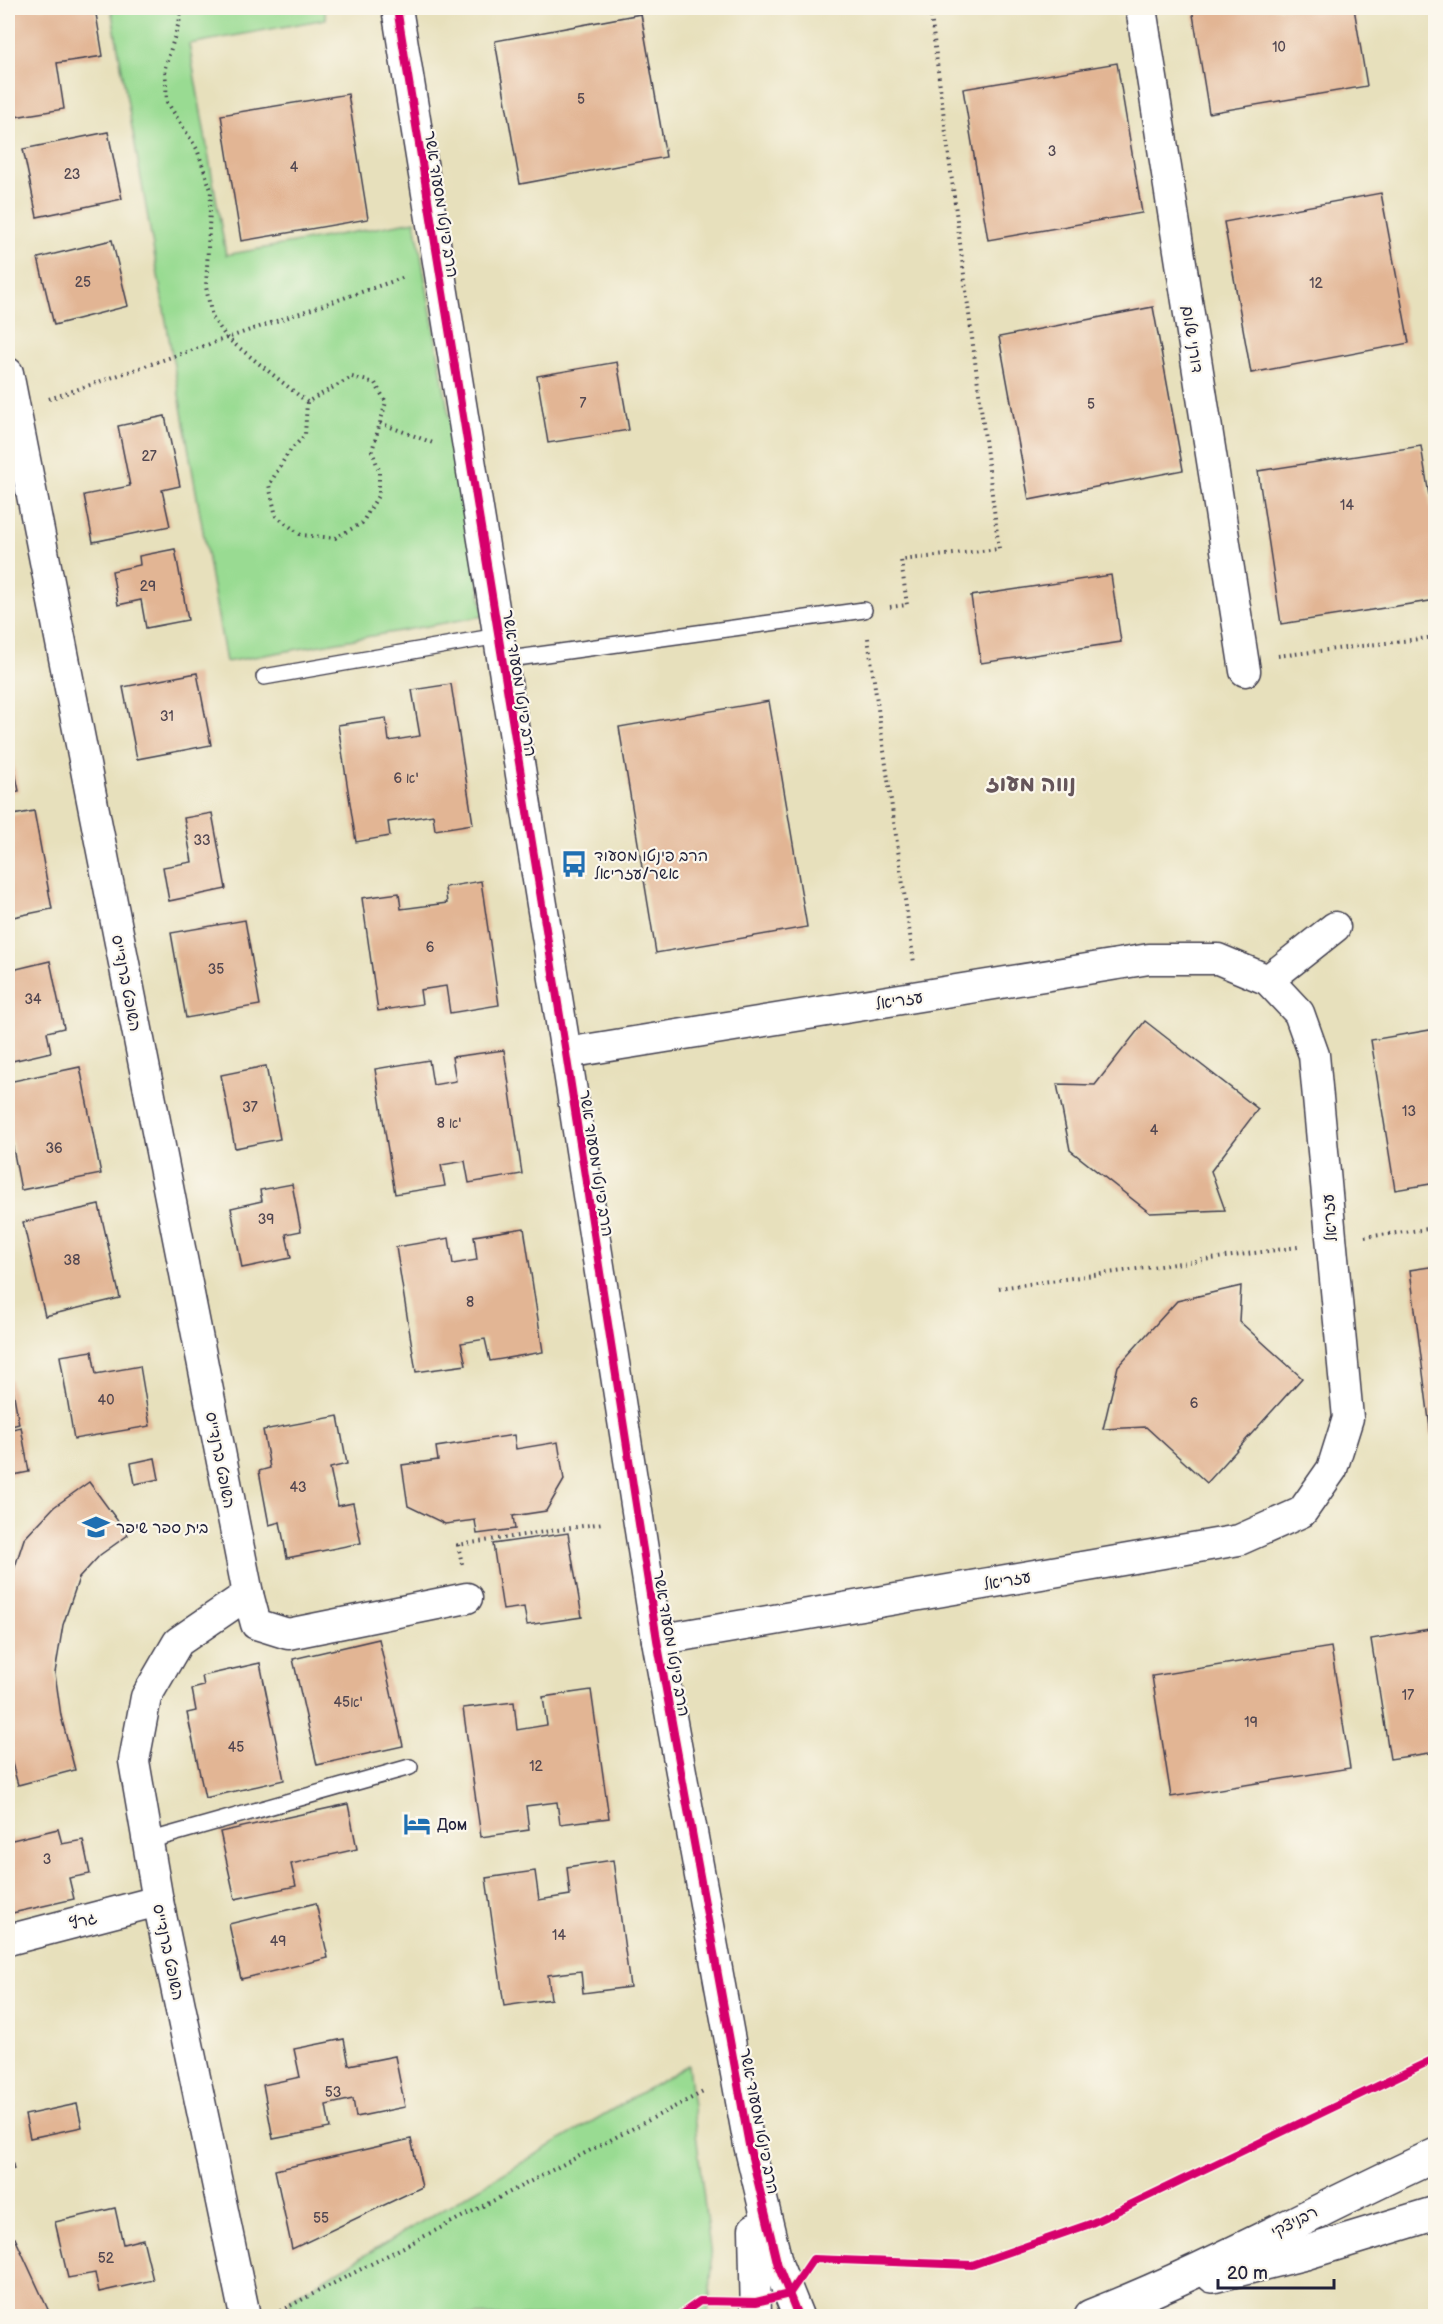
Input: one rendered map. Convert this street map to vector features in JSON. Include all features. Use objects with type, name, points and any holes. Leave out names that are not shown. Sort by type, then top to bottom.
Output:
[{"type":"street","name":"הרב פינטו מסעוד אשר","points":[[398,8],[566,1053],[657,1640],[749,2145],[778,2266],[798,2316]]},
{"type":"street","name":"דורני שלום","points":[[1141,8],[1244,666]]},
{"type":"street","name":"השופט ברנדייס","points":[[8,373],[11,412],[248,1594],[256,1624],[288,1634],[467,1598]]},
{"type":"street","points":[[1268,980],[1335,927]]},
{"type":"street","name":"עזריאל","points":[[566,1053],[1149,960],[1218,959],[1268,980],[1299,1013],[1314,1055],[1348,1418],[1332,1469],[1302,1512],[1239,1540],[657,1640]]},
{"type":"street","name":"השופט ברנדייס","points":[[245,2316],[158,1901],[134,1761],[146,1697],[178,1642],[248,1594]]},
{"type":"street","name":"גרץ","points":[[8,1940],[158,1901]]},
{"type":"street","name":"הרב פינטו מסעוד אשר","points":[[749,2145],[757,2269],[756,2316]]},
{"type":"street","name":"רבניצקי","points":[[1091,2316],[1153,2292],[1320,2208],[1436,2155]]},
{"type":"street","name":"רבניצקי","points":[[1153,2292],[1305,2253],[1436,2213]]},
{"type":"lane","points":[[264,677],[500,648],[864,610]]},
{"type":"lane","points":[[148,1841],[410,1767]]},
{"type":"path","points":[[180,8],[180,19],[165,68],[167,102],[197,149],[211,190],[206,287],[212,317],[227,338],[307,402]]},
{"type":"path","points":[[919,997],[864,610],[907,606],[901,560],[999,549],[930,8]]},
{"type":"path","points":[[11,412],[438,266]]},
{"type":"path","points":[[352,377],[375,382],[386,402],[372,451],[379,470],[379,494],[363,523],[335,538],[301,535],[276,516],[269,485],[288,453],[305,435],[307,402],[352,377]]},
{"type":"path","points":[[380,423],[469,459]]},
{"type":"path","points":[[1244,666],[1436,637]]},
{"type":"path","points":[[999,1288],[1436,1228]]},
{"type":"path","points":[[467,1598],[458,1545],[638,1517]]},
{"type":"path","points":[[279,2311],[736,2074]]},
{"type":"green space","points":[[111,8],[324,8],[326,19],[189,44],[226,255],[415,221],[484,616],[226,662]]},
{"type":"green space","points":[[688,2065],[712,2267],[708,2316],[292,2316],[290,2299]]},
{"type":"building","points":[[8,8],[95,8],[103,56],[57,63],[64,109],[8,118]]},
{"type":"building","points":[[1192,8],[1354,8],[1367,86],[1209,113]]},
{"type":"building","points":[[641,14],[666,157],[520,184],[495,41]]},
{"type":"building","points":[[1117,63],[1142,213],[988,240],[963,89]]},
{"type":"building","points":[[348,94],[368,219],[241,241],[221,115]]},
{"type":"building","points":[[108,132],[122,199],[37,217],[23,149]]},
{"type":"building","points":[[1381,193],[1409,343],[1251,373],[1224,222]]},
{"type":"building","points":[[112,240],[128,306],[54,325],[38,258]]},
{"type":"building","points":[[1153,307],[1183,470],[1029,500],[999,337]]},
{"type":"building","points":[[617,362],[629,430],[548,443],[537,376]]},
{"type":"building","points":[[165,416],[180,486],[162,490],[170,526],[93,542],[84,495],[130,486],[118,426]]},
{"type":"building","points":[[1421,446],[1436,538],[1436,600],[1281,624],[1258,471]]},
{"type":"building","points":[[175,549],[188,620],[146,628],[141,600],[118,605],[112,571],[140,565],[139,556]]},
{"type":"building","points":[[1111,575],[1121,642],[981,663],[971,596]]},
{"type":"building","points":[[197,673],[211,745],[137,759],[123,687]]},
{"type":"building","points":[[451,684],[473,824],[435,830],[433,815],[388,822],[390,836],[356,842],[338,725],[386,718],[389,741],[420,736],[412,690]]},
{"type":"building","points":[[769,701],[807,927],[656,953],[619,727]]},
{"type":"building","points":[[8,743],[19,791],[8,793]]},
{"type":"building","points":[[34,811],[52,909],[8,918],[8,816]]},
{"type":"building","points":[[212,813],[226,889],[169,901],[163,867],[192,862],[184,818]]},
{"type":"building","points":[[481,881],[499,1005],[450,1013],[446,986],[420,990],[422,1004],[378,1011],[362,898],[399,893],[401,909],[447,903],[445,887]]},
{"type":"building","points":[[245,920],[260,1005],[186,1018],[171,933]]},
{"type":"building","points":[[50,961],[64,1028],[47,1032],[51,1052],[8,1062],[8,971]]},
{"type":"building","points":[[1145,1021],[1258,1109],[1211,1171],[1225,1210],[1150,1213],[1070,1150],[1057,1084],[1095,1085]]},
{"type":"building","points":[[1436,1029],[1436,1183],[1395,1190],[1371,1040]]},
{"type":"building","points":[[504,1050],[522,1174],[469,1183],[465,1161],[441,1165],[445,1186],[395,1194],[375,1069],[429,1060],[433,1085],[456,1081],[452,1057]]},
{"type":"building","points":[[266,1066],[280,1139],[235,1148],[221,1075]]},
{"type":"building","points":[[80,1067],[101,1174],[21,1190],[8,1122],[8,1082]]},
{"type":"building","points":[[292,1184],[301,1231],[286,1234],[291,1258],[242,1268],[231,1208],[262,1201],[260,1190]]},
{"type":"building","points":[[99,1205],[120,1298],[45,1316],[23,1222]]},
{"type":"building","points":[[524,1228],[543,1352],[490,1361],[485,1339],[461,1343],[466,1365],[416,1372],[396,1247],[449,1238],[453,1264],[477,1260],[474,1236]]},
{"type":"building","points":[[1436,1266],[1436,1435],[1431,1436],[1410,1270]]},
{"type":"building","points":[[1241,1286],[1239,1321],[1302,1378],[1207,1483],[1146,1427],[1103,1429],[1118,1366],[1177,1301]]},
{"type":"building","points":[[92,1351],[96,1374],[140,1366],[150,1426],[74,1439],[60,1356]]},
{"type":"building","points":[[11,1379],[19,1424],[8,1427],[8,1380]]},
{"type":"building","points":[[338,1416],[347,1464],[330,1468],[338,1506],[353,1503],[361,1543],[287,1558],[280,1522],[269,1525],[259,1471],[270,1468],[263,1430]]},
{"type":"building","points":[[21,1427],[29,1472],[8,1476],[8,1430]]},
{"type":"building","points":[[514,1435],[516,1449],[558,1442],[564,1480],[546,1511],[513,1516],[515,1529],[477,1534],[475,1520],[445,1524],[408,1506],[402,1465],[438,1460],[436,1447]]},
{"type":"building","points":[[155,1458],[159,1479],[135,1484],[131,1463]]},
{"type":"building","points":[[89,1482],[128,1535],[100,1555],[79,1578],[63,1625],[55,1673],[61,1716],[75,1770],[18,1785],[8,1749],[8,1588],[24,1539],[54,1507]]},
{"type":"building","points":[[568,1533],[582,1617],[527,1625],[524,1607],[503,1610],[493,1544]]},
{"type":"building","points":[[1436,1628],[1436,1752],[1390,1759],[1371,1639]]},
{"type":"building","points":[[379,1639],[403,1746],[317,1765],[293,1659]]},
{"type":"building","points":[[1331,1647],[1350,1768],[1171,1797],[1152,1676]]},
{"type":"building","points":[[260,1663],[284,1780],[205,1798],[187,1713],[196,1711],[192,1689],[204,1686],[202,1676]]},
{"type":"building","points":[[591,1690],[609,1818],[560,1824],[557,1802],[526,1806],[529,1830],[481,1837],[463,1708],[514,1702],[517,1730],[547,1725],[543,1697]]},
{"type":"building","points":[[348,1804],[357,1849],[291,1864],[296,1886],[235,1899],[220,1832]]},
{"type":"building","points":[[58,1829],[62,1844],[83,1840],[90,1874],[69,1878],[74,1899],[8,1914],[8,1841]]},
{"type":"building","points":[[613,1860],[630,1987],[583,1993],[581,1971],[548,1975],[551,1999],[504,2006],[486,1878],[535,1871],[539,1900],[570,1895],[567,1867]]},
{"type":"building","points":[[316,1903],[328,1958],[241,1979],[229,1924]]},
{"type":"building","points":[[344,2039],[349,2065],[395,2056],[405,2107],[356,2117],[353,2099],[326,2105],[330,2128],[273,2139],[263,2085],[300,2077],[294,2049]]},
{"type":"building","points":[[77,2104],[82,2127],[30,2138],[25,2115]]},
{"type":"building","points":[[411,2139],[422,2187],[292,2249],[275,2170]]},
{"type":"building","points":[[8,2145],[14,2169],[8,2171]]},
{"type":"building","points":[[115,2208],[123,2244],[143,2239],[153,2280],[99,2292],[95,2273],[68,2278],[55,2222]]},
{"type":"building","points":[[15,2238],[51,2316],[8,2316],[8,2242]]},
{"type":"cycle path","points":[[397,8],[566,1053],[657,1640],[749,2145],[778,2266],[798,2316]]},
{"type":"cycle path","points":[[679,2316],[700,2301],[756,2302],[789,2294],[813,2259],[972,2265],[1090,2224],[1436,2058]]},
{"type":"place","name":"הרב פינטו מסעוד אשר/עזריאל","points":[[574,864]]},
{"type":"place","name":"בית ספר שיפר","points":[[96,1527]]},
{"type":"place","name":"Дом","points":[[417,1824]]},
{"type":"district","name":"נווה מעוז","points":[[1031,783]]}]
